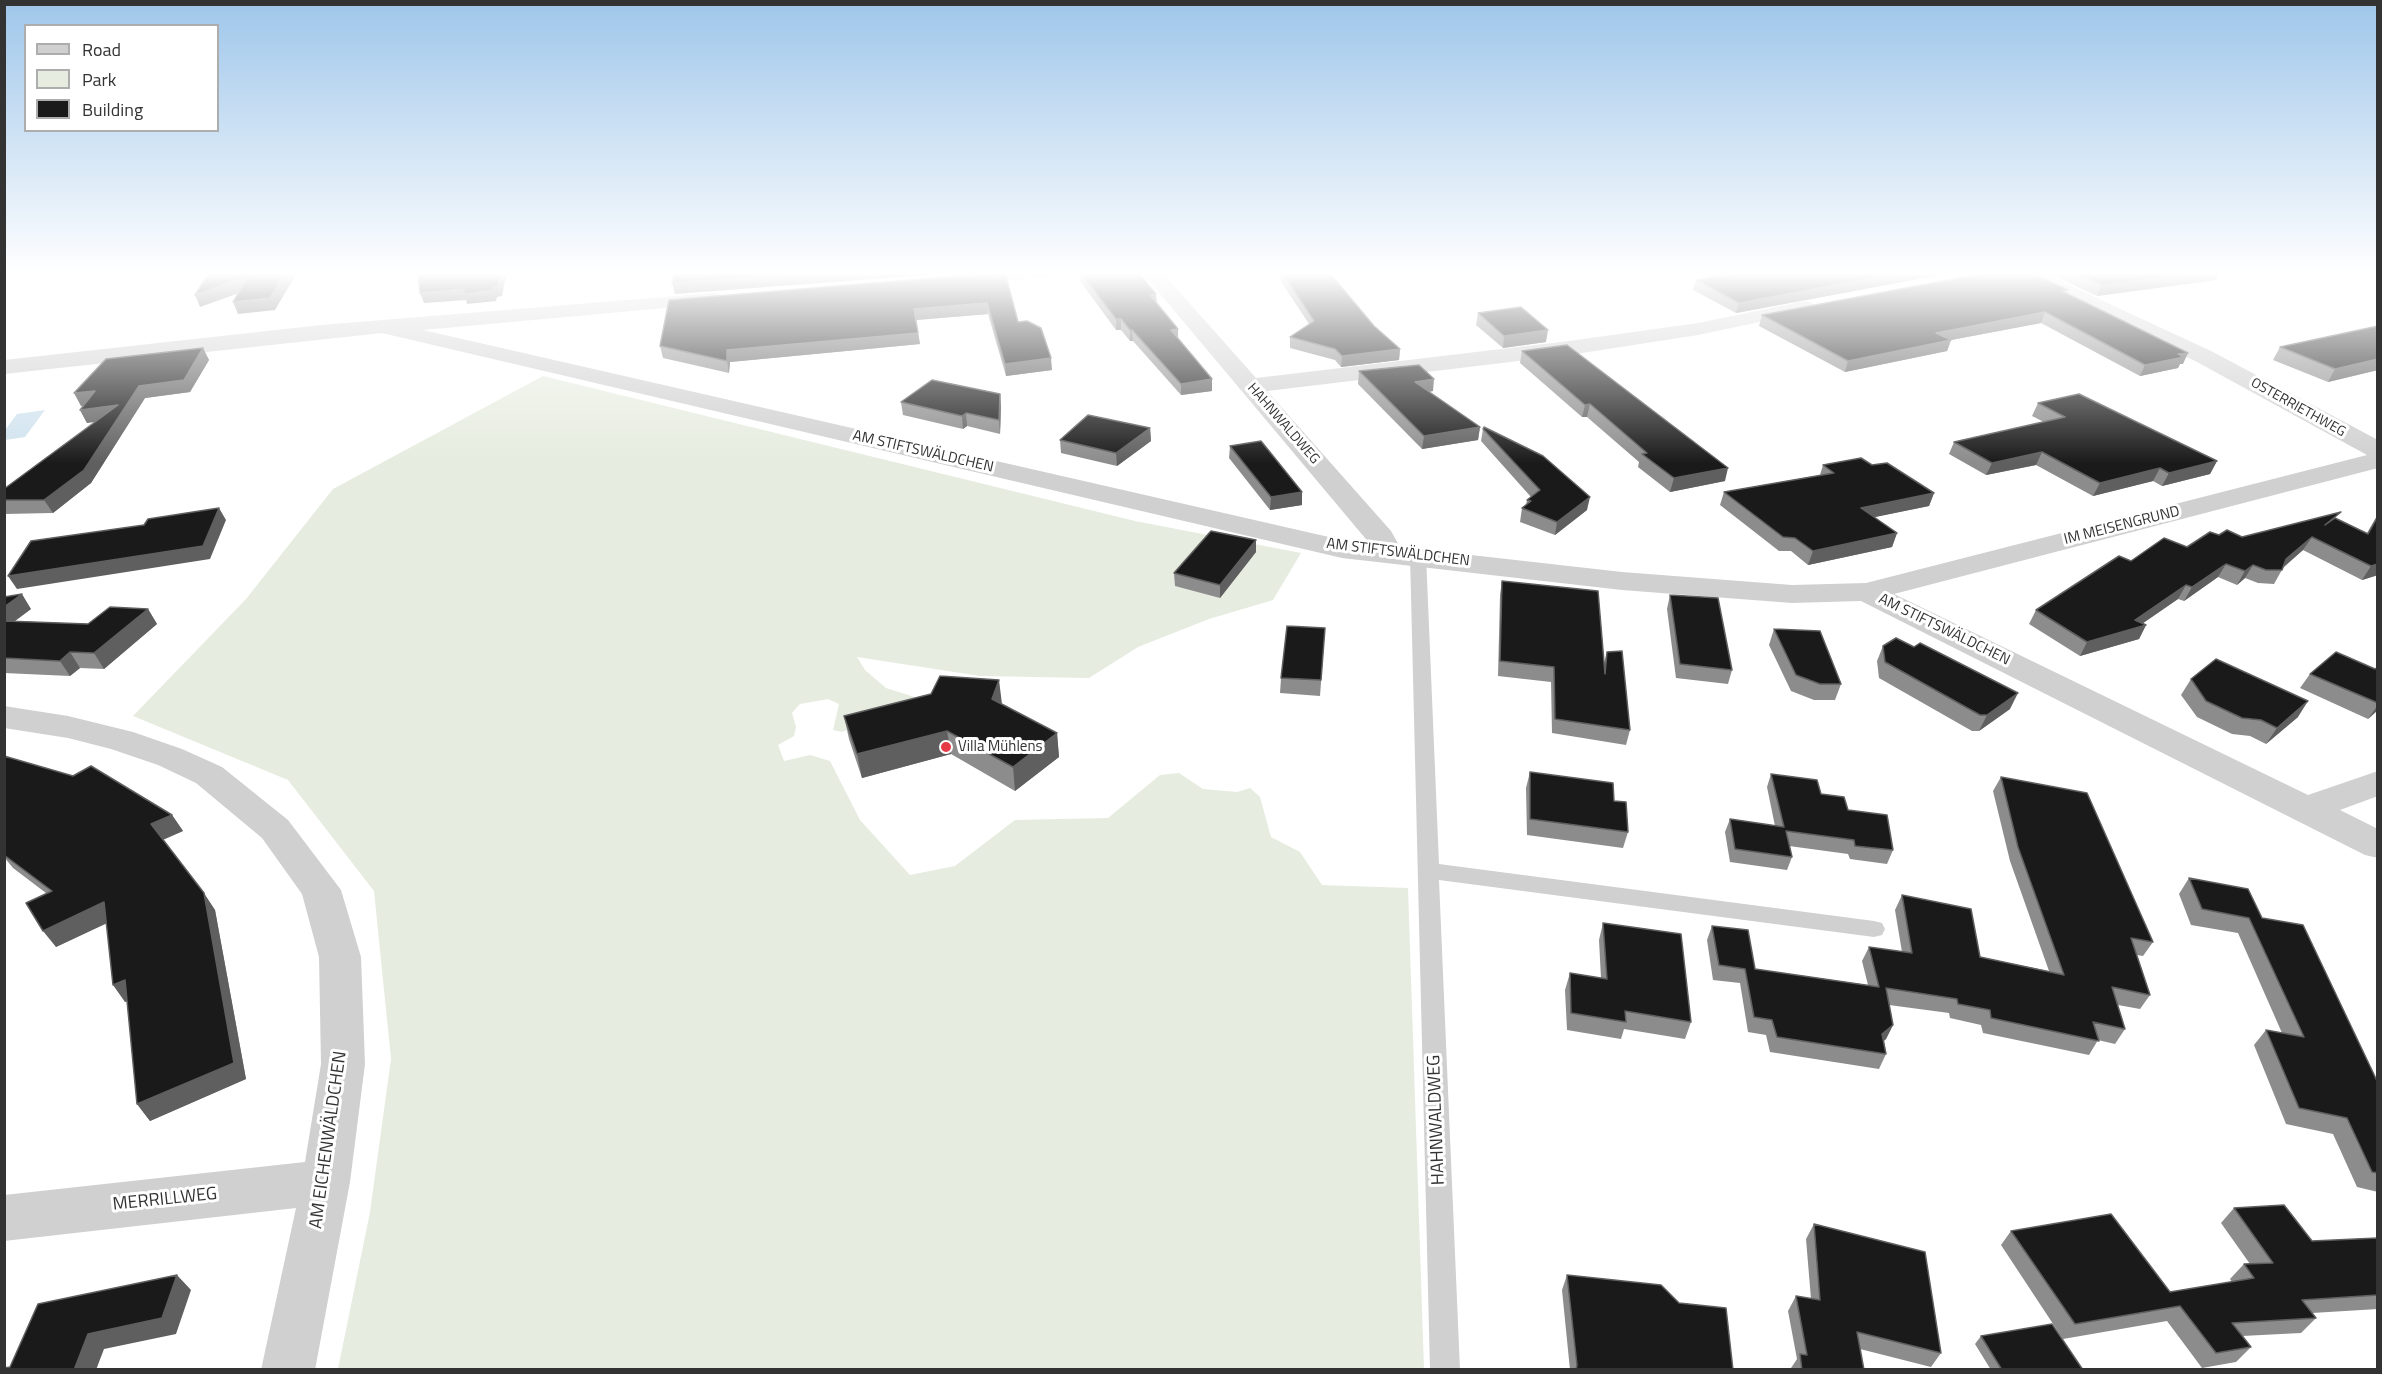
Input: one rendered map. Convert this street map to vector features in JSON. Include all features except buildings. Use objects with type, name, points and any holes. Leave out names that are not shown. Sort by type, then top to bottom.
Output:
[{"type":"street","points":[[4,367],[305,335]]},
{"type":"street","name":"AM STIFTSWÄLDCHEN","points":[[417,335],[1331,546],[1622,581],[1792,594],[1866,592],[2378,845]]},
{"type":"street","name":"HAHNWALDWEG","points":[[1206,335],[1381,537],[1389,553]]},
{"type":"street","points":[[1250,386],[1569,348],[1652,335]]},
{"type":"street","name":"OSTERRIETHWEG","points":[[2161,335],[2378,451]]},
{"type":"street","name":"IM MEISENGRUND","points":[[1866,592],[2378,460]]},
{"type":"street","name":"AM EICHENWÄLDCHEN","points":[[4,717],[68,727],[121,740],[170,757],[209,776],[275,829],[321,890],[340,957],[343,1064],[326,1182],[288,1370]]},
{"type":"street","points":[[2306,809],[2378,783]]},
{"type":"street","name":"MERRILLWEG","points":[[4,1218],[326,1182]]},
{"type":"lane","name":"HAHNWALDWEG","points":[[1418,555],[1430,871],[1444,1370]]},
{"type":"lane","points":[[1430,871],[1874,929]]},
{"type":"green space","points":[[543,376],[1135,521],[1301,553],[1273,600],[1209,619],[1138,647],[1089,678],[980,676],[857,657],[865,670],[886,688],[924,700],[842,732],[833,730],[839,704],[828,699],[800,704],[792,713],[796,727],[794,736],[778,745],[784,761],[810,755],[830,761],[860,820],[910,875],[955,866],[1015,820],[1108,818],[1160,775],[1179,773],[1203,789],[1237,792],[1250,788],[1260,797],[1271,837],[1300,852],[1322,885],[1408,888],[1424,1369],[338,1369],[370,1212],[391,1059],[374,891],[288,780],[133,716],[246,599],[333,489]]},
{"type":"water","points":[[45,410],[25,437],[5,440],[5,430],[17,414]]},
{"type":"place","name":"Villa Mühlens","points":[[946,747]]}]
